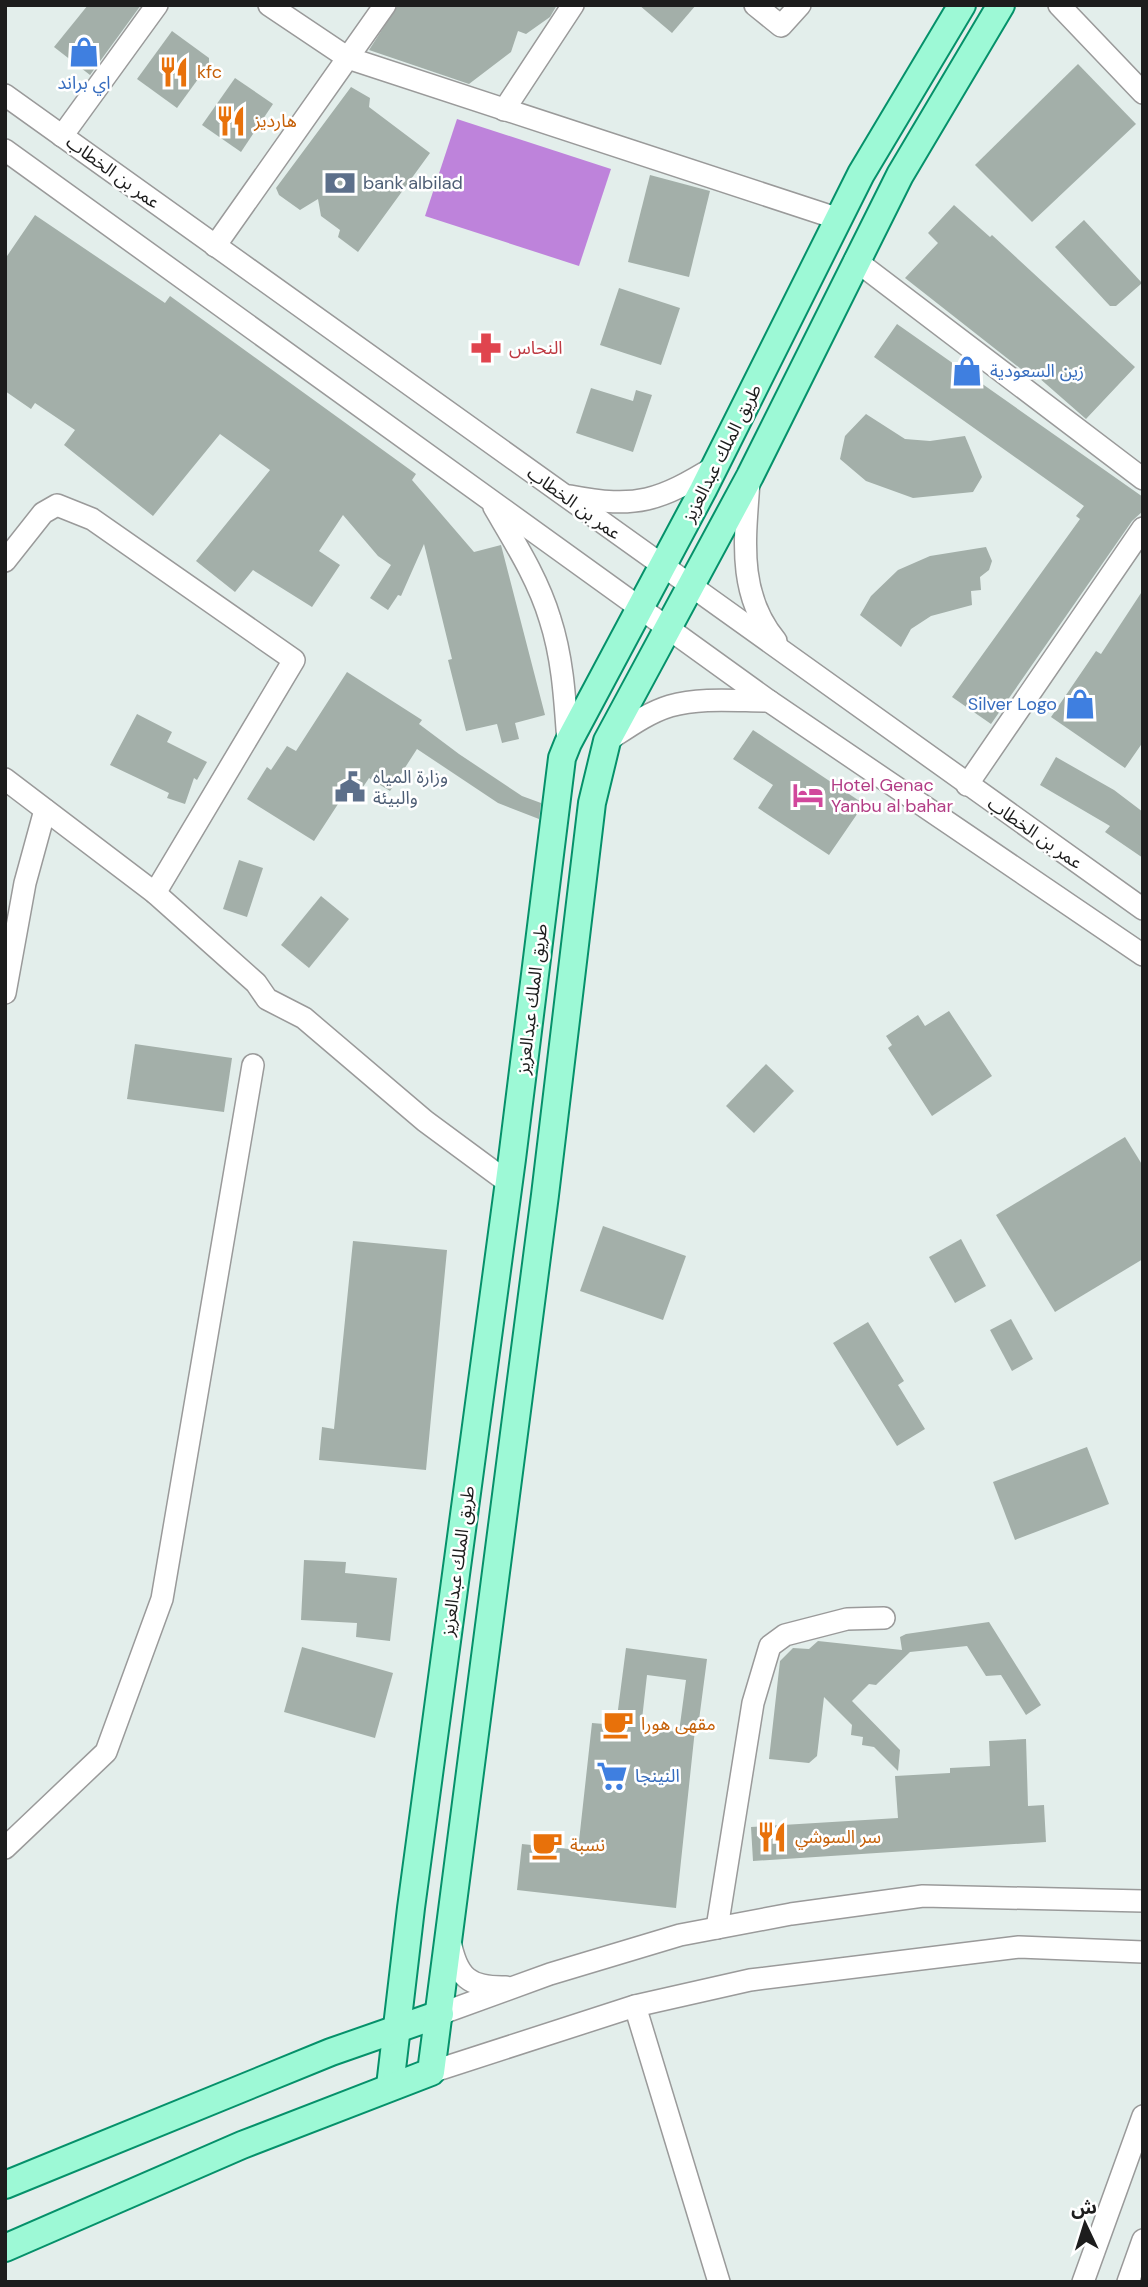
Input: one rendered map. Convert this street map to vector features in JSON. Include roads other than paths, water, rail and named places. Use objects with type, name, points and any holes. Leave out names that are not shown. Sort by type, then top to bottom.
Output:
[{"type":"main road","name":"طريق الملك عبدالعزيز","points":[[390,2086],[509,1184],[558,778],[568,743],[716,466],[861,174],[962,5]]},
{"type":"main road","name":"طريق الملك عبدالعزيز","points":[[432,2071],[592,803],[607,741],[750,476],[855,260],[900,175],[1001,5]]},
{"type":"main road","points":[[5,2185],[331,2052],[440,2014]]},
{"type":"main road","points":[[5,2248],[242,2144],[432,2071]]},
{"type":"street","points":[[62,136],[157,5]]},
{"type":"street","points":[[269,5],[348,58],[839,219]]},
{"type":"street","points":[[215,246],[385,5]]},
{"type":"street","points":[[504,110],[573,5]]},
{"type":"street","points":[[755,5],[781,26],[800,5]]},
{"type":"street","points":[[1059,5],[1143,93]]},
{"type":"street","name":"عمر بن الخطاب","points":[[5,95],[1143,909]]},
{"type":"street","points":[[5,150],[769,701],[1143,955]]},
{"type":"street","points":[[855,260],[1143,479]]},
{"type":"street","points":[[562,494],[628,504],[680,488],[716,466]]},
{"type":"street","points":[[750,476],[745,545],[746,576],[761,623],[788,656]]},
{"type":"street","points":[[489,499],[524,558],[550,617],[561,670],[568,743]]},
{"type":"street","points":[[5,561],[43,513],[57,505],[92,519],[294,660],[155,892]]},
{"type":"street","points":[[967,785],[1143,528]]},
{"type":"street","points":[[607,741],[642,718],[671,706],[707,701],[769,701]]},
{"type":"street","points":[[5,779],[155,892],[256,983],[267,999],[304,1018],[425,1121],[509,1184]]},
{"type":"street","points":[[5,993],[25,883],[45,810]]},
{"type":"street","points":[[5,1849],[107,1752],[162,1599],[253,1065]]},
{"type":"street","points":[[717,1928],[753,1703],[770,1646],[785,1635],[847,1619],[884,1618]]},
{"type":"street","points":[[440,2014],[515,1987],[680,1935],[717,1928],[923,1896],[1143,1901]]},
{"type":"street","points":[[449,1938],[454,1962],[466,1979],[488,1987],[515,1987]]},
{"type":"street","points":[[432,2071],[635,2006],[750,1980],[1019,1947],[1143,1952]]},
{"type":"street","points":[[635,2006],[719,2282]]},
{"type":"street","points":[[1083,2282],[1143,2116]]},
{"type":"street","points":[[1128,2282],[1143,2240]]},
{"type":"place","name":"اي براند","points":[[84,52]]},
{"type":"place","name":"kfc","points":[[174,72]]},
{"type":"place","name":"هارديز","points":[[231,121]]},
{"type":"place","name":"bank albilad","points":[[340,183]]},
{"type":"place","name":"النحاس","points":[[486,348]]},
{"type":"place","name":"زين السعودية","points":[[967,371]]},
{"type":"place","name":"Silver Logo","points":[[1080,704]]},
{"type":"place","name":"وزارة المياه والبيئة","points":[[350,787]]},
{"type":"place","name":"Hotel Genac Yanbu al bahar","points":[[808,795]]},
{"type":"place","name":"مقهى هورا","points":[[618,1724]]},
{"type":"place","name":"النينجا","points":[[612,1776]]},
{"type":"place","name":"سر السوشي","points":[[772,1837]]},
{"type":"place","name":"نسبة","points":[[547,1845]]}]
